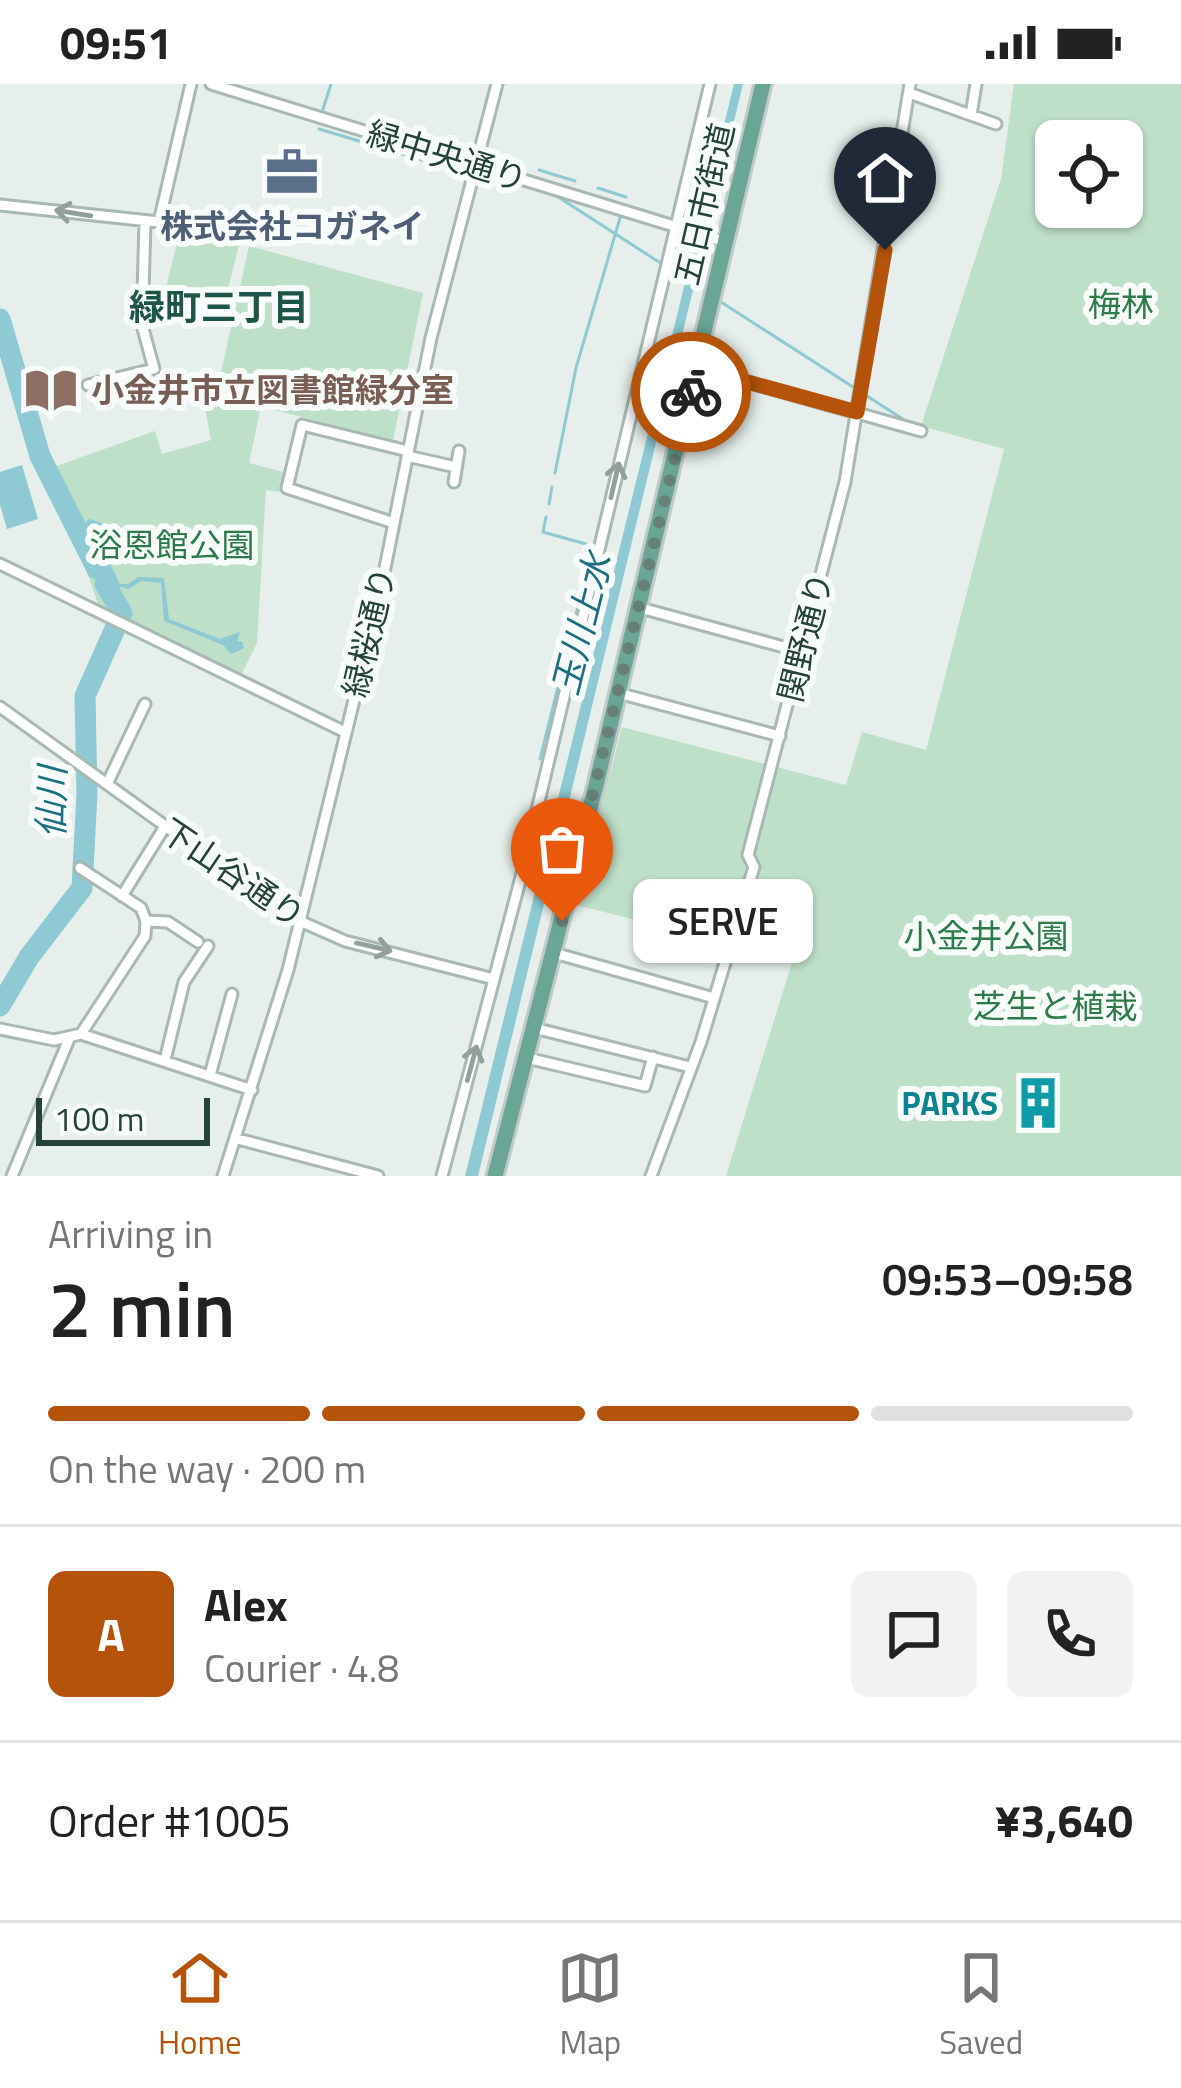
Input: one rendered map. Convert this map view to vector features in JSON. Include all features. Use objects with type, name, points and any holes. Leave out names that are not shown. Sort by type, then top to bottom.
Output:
[{"type":"main road","name":"五日市街道","points":[[495,1176],[618,693],[763,84]]},
{"type":"street","points":[[0,206],[145,223],[160,220],[191,84]]},
{"type":"street","name":"緑桜通り","points":[[223,1176],[277,1013],[394,523],[431,338],[497,84]]},
{"type":"street","points":[[442,1176],[679,228],[710,84]]},
{"type":"street","points":[[971,115],[976,84]]},
{"type":"street","name":"緑中央通り","points":[[216,85],[723,241]]},
{"type":"street","points":[[910,88],[996,124]]},
{"type":"street","name":"関野通り","points":[[651,1176],[754,867],[748,855],[845,482],[910,88]]},
{"type":"street","points":[[88,385],[154,369],[142,325],[145,223]]},
{"type":"street","points":[[697,368],[921,430]]},
{"type":"street","points":[[394,523],[287,488],[302,425],[456,467]]},
{"type":"street","points":[[454,482],[459,451]]},
{"type":"street","points":[[0,564],[345,732]]},
{"type":"street","points":[[637,607],[802,652]]},
{"type":"street","points":[[618,693],[780,736]]},
{"type":"street","points":[[102,781],[145,704]]},
{"type":"street","name":"下山谷通り","points":[[0,707],[298,920],[344,941],[494,979]]},
{"type":"street","points":[[122,896],[164,828]]},
{"type":"street","points":[[80,868],[141,908],[146,921],[145,936],[82,1034]]},
{"type":"street","points":[[146,921],[168,922],[203,944],[184,982],[165,1060]]},
{"type":"street","points":[[554,953],[714,998]]},
{"type":"street","points":[[211,1075],[232,994]]},
{"type":"street","points":[[0,1028],[53,1040],[82,1034],[253,1090]]},
{"type":"street","points":[[534,1028],[690,1067]]},
{"type":"street","points":[[12,1176],[69,1039]]},
{"type":"street","points":[[527,1058],[644,1086],[652,1057]]},
{"type":"street","points":[[238,1138],[378,1176]]},
{"type":"green space","name":"小金井公園","points":[[1014,84],[1181,84],[1181,1176],[726,1176],[793,959],[576,905],[622,727],[846,785],[862,732],[926,750],[1004,449],[921,426],[1001,179]]},
{"type":"green space","points":[[180,230],[239,245],[225,302],[166,288]]},
{"type":"green space","points":[[249,246],[423,293],[393,440],[216,395]]},
{"type":"green space","name":"浴恩館公園","points":[[203,398],[260,411],[249,463],[283,472],[280,492],[266,490],[257,643],[240,677],[100,610],[51,468],[155,431],[162,454],[211,440]]},
{"type":"water","points":[[734,84],[743,84],[478,1176],[465,1176]]},
{"type":"water","points":[[22,465],[38,519],[7,529],[0,505],[0,472]]},
{"type":"water","points":[[89,519],[102,523],[104,551],[120,584],[138,577],[164,578],[169,619],[220,639],[240,632],[237,642],[242,641],[244,648],[231,654],[223,645],[164,621],[161,583],[141,581],[129,589],[116,586],[79,529]]},
{"type":"waterway","points":[[323,109],[331,84]]},
{"type":"waterway","points":[[319,129],[442,166]]},
{"type":"waterway","points":[[492,155],[526,176]]},
{"type":"waterway","points":[[539,170],[575,181]]},
{"type":"waterway","points":[[598,188],[626,197]]},
{"type":"waterway","points":[[549,191],[662,264]]},
{"type":"waterway","points":[[555,473],[576,368],[620,218]]},
{"type":"waterway","points":[[721,302],[909,423]]},
{"type":"waterway","name":"仙川","points":[[0,319],[40,456],[97,569]]},
{"type":"waterway","points":[[549,504],[552,487]]},
{"type":"waterway","name":"玉川上水","points":[[540,759],[593,546],[543,532],[546,517]]},
{"type":"waterway","name":"仙川","points":[[0,1006],[29,957],[82,888],[85,696],[122,613],[105,584]]},
{"type":"way so far","points":[[562,921],[691,392]]},
{"type":"place","name":"株式会社コガネイ","points":[[292,172]]},
{"type":"place","name":"小金井市立図書館緑分室","points":[[51,390]]},
{"type":"place","name":"SERVE","points":[[562,921]]},
{"type":"place","name":"PARKS","points":[[1038,1103]]},
{"type":"district","name":"緑町三丁目","points":[[219,306]]},
{"type":"route","points":[[691,392],[697,368],[857,412],[885,250]]},
{"type":"park label","name":"梅林","points":[[1121,304]]},
{"type":"park label","name":"芝生と植栽","points":[[1055,1006]]}]
